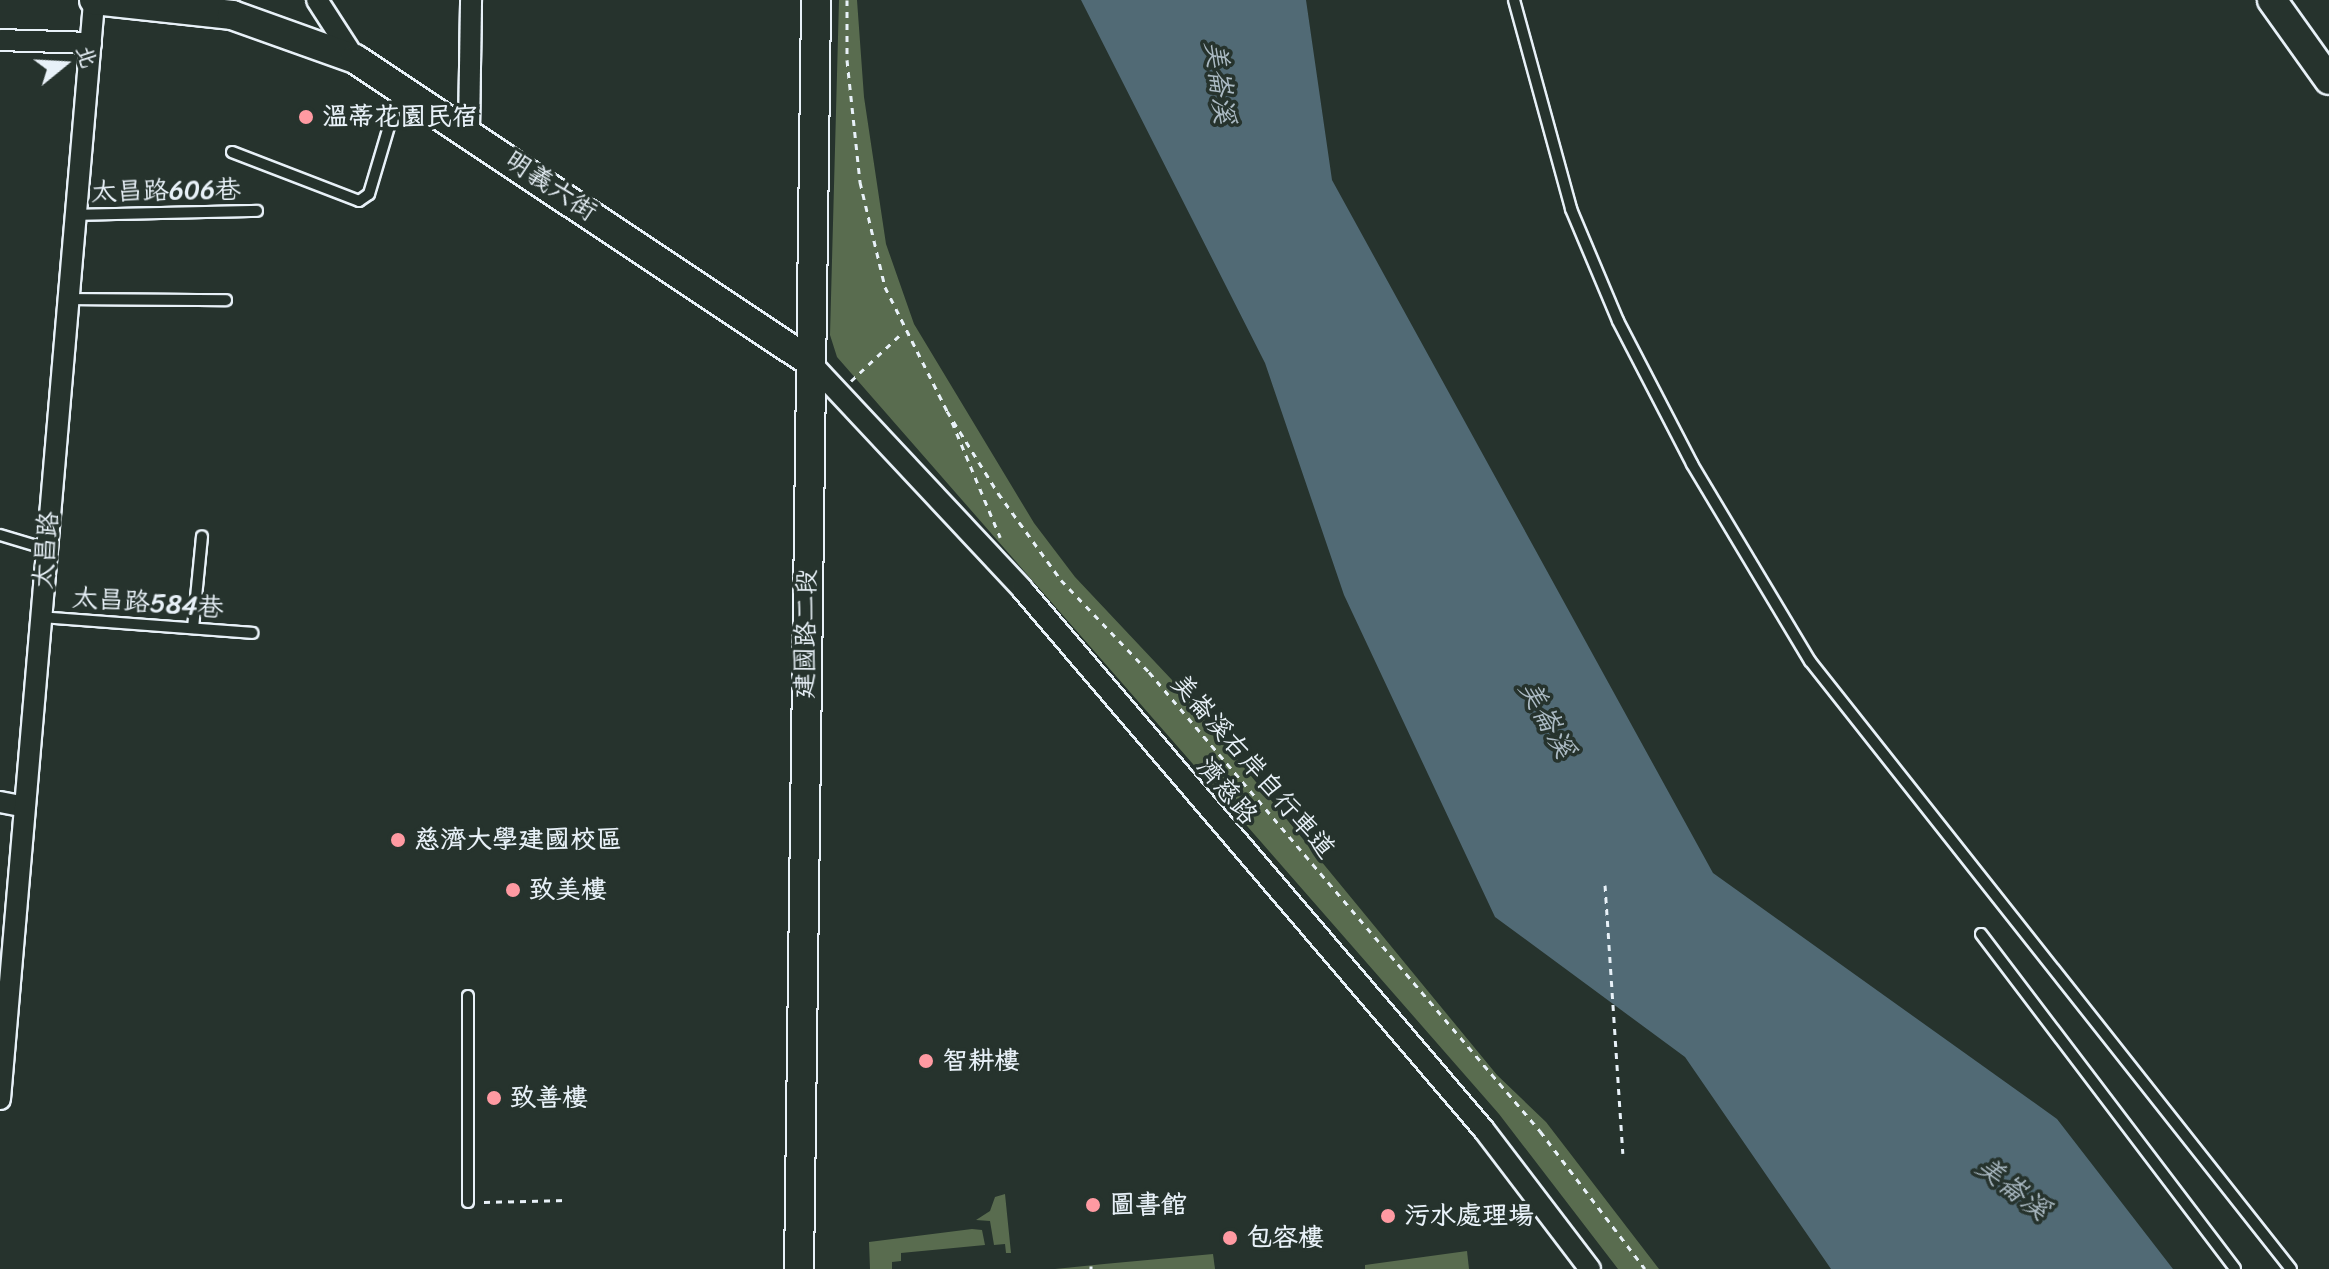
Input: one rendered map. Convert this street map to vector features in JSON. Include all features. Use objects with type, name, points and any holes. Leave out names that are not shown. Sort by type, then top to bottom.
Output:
[{"type":"street","points":[[317,0],[355,59]]},
{"type":"street","points":[[469,131],[471,0]]},
{"type":"street","name":"建國路二段","points":[[799,1269],[816,0]]},
{"type":"street","points":[[2272,0],[2329,80]]},
{"type":"street","name":"明義六街","points":[[94,1],[231,8],[355,59],[469,131],[809,361]]},
{"type":"street","name":"太昌路","points":[[0,1099],[94,1]]},
{"type":"street","points":[[0,42],[91,43]]},
{"type":"street","name":"濟慈路","points":[[809,361],[997,562],[1484,1130],[1590,1269]]},
{"type":"street","points":[[0,802],[25,807]]},
{"type":"lane","points":[[1514,0],[1571,209],[1618,321],[1692,464],[1810,661],[2291,1269]]},
{"type":"lane","points":[[232,152],[359,201],[369,194],[401,87]]},
{"type":"lane","name":"太昌路606巷","points":[[76,215],[257,211]]},
{"type":"lane","points":[[68,299],[226,300]]},
{"type":"lane","points":[[0,535],[47,549]]},
{"type":"lane","points":[[193,628],[202,536]]},
{"type":"lane","name":"太昌路584巷","points":[[40,617],[252,633]]},
{"type":"lane","points":[[1981,934],[2235,1269]]},
{"type":"lane","points":[[468,996],[468,1202]]},
{"type":"path","points":[[847,0],[847,60],[860,182],[885,287],[903,332],[947,411],[1007,553],[997,562]]},
{"type":"path","points":[[839,393],[903,332]]},
{"type":"path","name":"美崙溪右岸自行車道","points":[[947,411],[1061,580],[1149,672],[1499,1083],[1645,1269]]},
{"type":"path","points":[[1605,885],[1623,1153]]},
{"type":"path","points":[[468,1202],[567,1200]]},
{"type":"green space","points":[[839,0],[857,0],[864,97],[886,244],[914,324],[1034,523],[1075,577],[1172,680],[1497,1075],[1546,1122],[1659,1269],[1618,1269],[1499,1114],[837,357],[830,335]]},
{"type":"green space","points":[[1005,1194],[1011,1253],[1006,1253],[1005,1244],[994,1245],[990,1221],[976,1220],[990,1211],[995,1197]]},
{"type":"green space","points":[[982,1230],[985,1245],[901,1253],[901,1261],[892,1262],[892,1269],[870,1269],[869,1242]]},
{"type":"green space","points":[[1467,1251],[1469,1269],[1365,1269],[1365,1265]]},
{"type":"green space","points":[[1213,1254],[1215,1269],[1055,1269],[1104,1264]]},
{"type":"water","name":"美崙溪","points":[[1081,0],[1306,0],[1332,180],[1713,873],[2057,1119],[2173,1269],[1831,1269],[1685,1057],[1495,917],[1344,595],[1265,363]]},
{"type":"place","name":"溫蒂花園民宿","points":[[306,117]]},
{"type":"place","name":"慈濟大學建國校區","points":[[398,840]]},
{"type":"place","name":"致美樓","points":[[513,890]]},
{"type":"place","name":"智耕樓","points":[[926,1061]]},
{"type":"place","name":"致善樓","points":[[494,1098]]},
{"type":"place","name":"圖書館","points":[[1093,1205]]},
{"type":"place","name":"污水處理場","points":[[1388,1216]]},
{"type":"place","name":"包容樓","points":[[1230,1238]]}]
